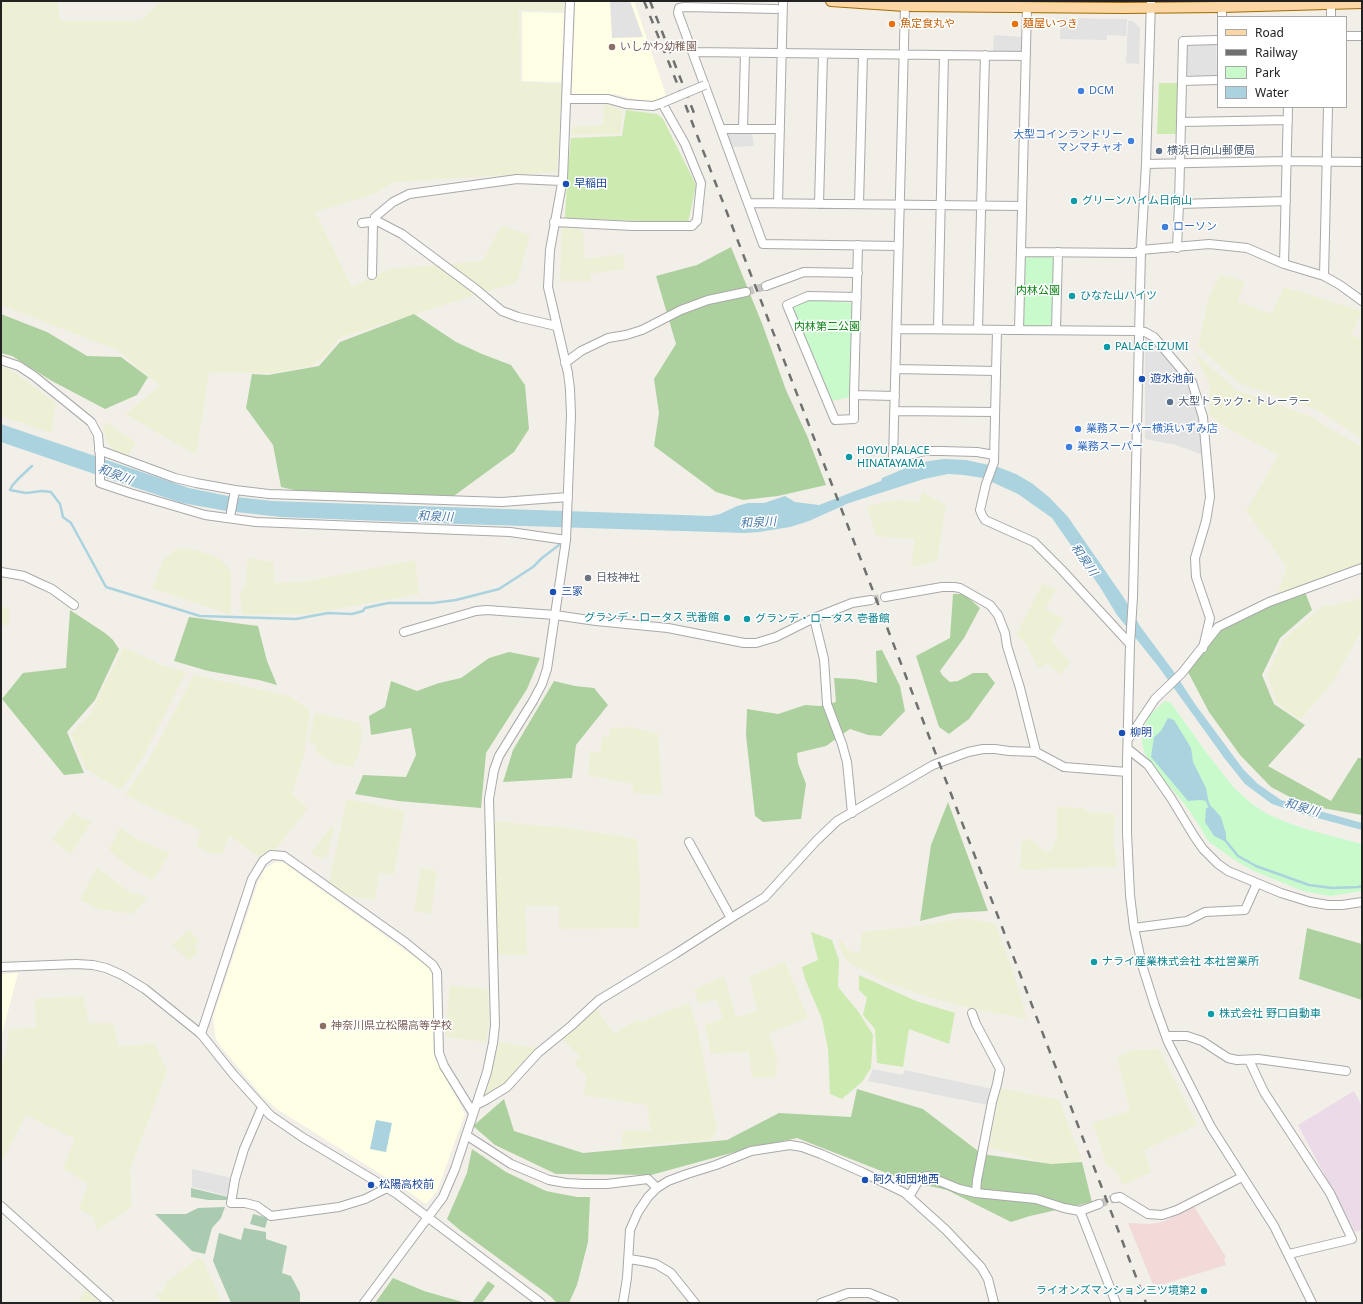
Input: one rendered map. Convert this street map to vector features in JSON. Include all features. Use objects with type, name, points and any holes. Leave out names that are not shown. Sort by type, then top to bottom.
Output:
[{"type":"main road","points":[[831,1],[905,6],[960,4],[1027,7],[1151,5],[1222,8],[1331,3],[1362,4]]},
{"type":"street","points":[[364,1303],[443,1197],[487,1072],[494,1043],[495,1025],[489,799],[491,783],[499,756],[533,701],[548,669],[566,540],[571,415],[570,389],[548,287],[550,250],[562,181],[570,1]]},
{"type":"street","points":[[778,203],[783,1]]},
{"type":"street","points":[[1331,3],[1331,16]]},
{"type":"street","points":[[1151,5],[1146,164],[1141,250],[1127,772],[1127,833],[1130,895],[1134,928],[1142,965],[1166,1036],[1211,1127],[1274,1226],[1312,1303]]},
{"type":"street","points":[[905,6],[893,459],[925,451],[941,451],[970,452],[994,460]]},
{"type":"street","points":[[1019,330],[1027,7]]},
{"type":"street","points":[[776,9],[679,8],[678,13],[763,244],[899,246]]},
{"type":"street","points":[[1347,36],[1362,36]]},
{"type":"street","points":[[1177,248],[1183,41],[1217,40]]},
{"type":"street","points":[[693,52],[1026,56]]},
{"type":"street","points":[[743,129],[745,53]]},
{"type":"street","points":[[819,204],[823,54]]},
{"type":"street","points":[[859,204],[863,54]]},
{"type":"street","points":[[938,329],[944,55]]},
{"type":"street","points":[[978,330],[985,55]]},
{"type":"street","points":[[1182,81],[1217,80]]},
{"type":"street","points":[[566,99],[608,99],[626,104],[653,106],[705,85]]},
{"type":"street","points":[[554,222],[633,226],[692,226],[697,221],[701,183],[685,144],[662,103]]},
{"type":"street","points":[[1284,264],[1288,108]]},
{"type":"street","points":[[1324,276],[1328,108]]},
{"type":"street","points":[[1181,122],[1288,120]]},
{"type":"street","points":[[721,129],[780,129]]},
{"type":"street","points":[[1146,164],[1287,161],[1362,162]]},
{"type":"street","points":[[372,275],[375,217],[394,202],[409,194],[517,179],[562,181]]},
{"type":"street","points":[[1179,204],[1286,201]]},
{"type":"street","points":[[749,203],[1022,206]]},
{"type":"street","points":[[362,223],[375,221],[402,234],[477,290],[502,311],[518,317],[556,326]]},
{"type":"street","points":[[1021,252],[1135,253],[1141,250],[1209,244],[1248,248],[1284,264],[1324,276],[1340,285],[1362,301]]},
{"type":"street","points":[[857,297],[808,296],[787,304],[832,420],[854,419],[858,273],[858,245]]},
{"type":"street","points":[[1056,330],[1058,252]]},
{"type":"street","points":[[766,286],[804,272],[858,273]]},
{"type":"street","points":[[565,363],[581,350],[608,338],[626,335],[642,330],[681,310],[708,300],[746,292]]},
{"type":"street","points":[[897,329],[1139,331],[1145,332],[1154,337],[1192,382],[1203,417],[1210,497],[1206,521],[1195,558],[1196,577],[1210,618],[1202,648]]},
{"type":"street","points":[[996,330],[994,460],[986,484],[980,510],[985,520],[1034,542],[1130,644]]},
{"type":"street","points":[[1,360],[19,366],[34,376],[91,422],[98,435],[100,483],[130,493],[179,508],[231,520],[273,524],[510,532],[566,540]]},
{"type":"street","points":[[896,369],[996,371]]},
{"type":"street","points":[[854,395],[895,396]]},
{"type":"street","points":[[895,411],[995,412]]},
{"type":"street","points":[[100,455],[234,494],[502,502],[568,497]]},
{"type":"street","points":[[231,512],[234,494]]},
{"type":"street","points":[[1128,738],[1155,699],[1182,673],[1218,627],[1270,602],[1362,568]]},
{"type":"street","points":[[1,572],[24,576],[52,589],[74,605]]},
{"type":"street","points":[[885,597],[942,587],[954,587],[960,588],[990,605],[998,615],[1005,633],[1008,651],[1020,688],[1036,752]]},
{"type":"street","points":[[404,632],[476,611],[487,610],[668,628],[756,643],[856,602],[871,600]]},
{"type":"street","points":[[814,618],[824,659],[827,704],[847,762],[852,813]]},
{"type":"street","points":[[476,1105],[507,1087],[538,1053],[571,1026],[599,1000],[765,897],[817,840],[838,821],[933,765],[968,752],[983,749],[996,749],[1009,752],[1036,752],[1064,768],[1127,772]]},
{"type":"street","points":[[1128,749],[1148,765],[1203,849],[1228,872],[1297,899],[1328,906],[1342,906],[1362,902]]},
{"type":"street","points":[[689,842],[731,918]]},
{"type":"street","points":[[201,1034],[252,879],[262,861],[271,855],[284,856],[406,942],[433,964],[437,972],[439,1053],[444,1066],[473,1113]]},
{"type":"street","points":[[1134,928],[1187,920],[1205,912],[1245,910],[1257,883]]},
{"type":"street","points":[[1,968],[76,964],[93,965],[106,968],[122,975],[145,989],[201,1034],[233,1074],[270,1115],[302,1137],[388,1188],[541,1303]]},
{"type":"street","points":[[972,1013],[976,1024],[1000,1069],[992,1102],[977,1180],[976,1193]]},
{"type":"street","points":[[1166,1036],[1187,1036],[1202,1041],[1228,1058],[1237,1060],[1258,1059],[1346,1071]]},
{"type":"street","points":[[1249,1060],[1264,1092],[1330,1193],[1352,1239],[1289,1254]]},
{"type":"street","points":[[262,1107],[244,1149],[235,1179],[231,1203],[245,1203],[257,1206],[271,1216],[339,1207],[365,1199],[388,1188]]},
{"type":"street","points":[[466,1135],[511,1164],[549,1180],[566,1183],[607,1184],[648,1178],[657,1188]]},
{"type":"street","points":[[623,1303],[629,1259],[630,1230],[638,1212],[648,1196],[668,1181],[752,1151],[790,1145],[802,1146],[905,1193],[946,1230],[981,1267],[988,1279],[994,1303]]},
{"type":"street","points":[[909,1197],[920,1178],[927,1176],[959,1189],[976,1193],[1036,1199],[1064,1208],[1080,1211],[1099,1204]]},
{"type":"street","points":[[1115,1198],[1120,1197],[1148,1214],[1162,1215],[1176,1210],[1242,1177]]},
{"type":"street","points":[[1,1206],[109,1303]]},
{"type":"street","points":[[1080,1211],[1116,1303]]},
{"type":"street","points":[[629,1259],[656,1264],[671,1273],[696,1303]]},
{"type":"street","points":[[821,1303],[848,1293],[869,1293],[894,1303]]},
{"type":"shaded area","points":[[1,1],[58,1],[60,21],[141,21],[158,3],[178,1],[564,1],[564,11],[519,10],[520,82],[562,84],[557,172],[395,182],[374,194],[315,212],[352,287],[389,269],[483,261],[501,226],[530,235],[517,282],[339,338],[327,355],[311,366],[272,373],[209,372],[196,455],[125,414],[160,386],[117,350],[1,305]]},
{"type":"shaded area","name":"いしかわ幼稚園","points":[[575,1],[634,1],[666,95],[652,102],[614,94],[572,95]]},
{"type":"shaded area","points":[[610,1],[630,1],[643,37],[612,38]]},
{"type":"shaded area","points":[[522,12],[564,13],[561,82],[522,81]]},
{"type":"shaded area","points":[[1060,18],[1127,19],[1126,36],[1107,35],[1107,40],[1060,39]]},
{"type":"shaded area","points":[[1128,21],[1133,21],[1140,28],[1139,64],[1126,63]]},
{"type":"shaded area","points":[[994,35],[1022,37],[1023,49],[1020,52],[993,51]]},
{"type":"shaded area","points":[[1216,44],[1217,75],[1189,76],[1186,74],[1187,48],[1189,45]]},
{"type":"shaded area","points":[[604,104],[623,110],[620,134],[571,135],[572,127],[603,125]]},
{"type":"shaded area","points":[[729,132],[752,133],[754,146],[732,147],[727,135]]},
{"type":"shaded area","points":[[562,227],[583,230],[585,259],[623,254],[625,269],[590,274],[591,281],[560,281]]},
{"type":"shaded area","points":[[1220,275],[1245,281],[1237,301],[1272,314],[1284,287],[1362,311],[1351,335],[1362,339],[1362,439],[1318,410],[1240,384],[1198,346],[1209,297]]},
{"type":"shaded area","name":"大型トラック・トレーラー","points":[[1145,333],[1190,389],[1199,415],[1203,455],[1176,445],[1145,439]]},
{"type":"shaded area","points":[[1194,352],[1236,390],[1309,416],[1362,447],[1362,564],[1276,598],[1287,567],[1246,511],[1279,455],[1229,429],[1209,415],[1210,386]]},
{"type":"shaded area","points":[[1,367],[8,368],[56,403],[51,433],[1,416]]},
{"type":"shaded area","points":[[106,422],[136,443],[127,458],[116,452],[107,443],[103,429]]},
{"type":"shaded area","points":[[922,492],[946,505],[937,561],[911,567],[915,539],[876,536],[867,506],[895,500],[920,502]]},
{"type":"shaded area","points":[[178,548],[198,550],[221,560],[231,571],[231,615],[152,588],[164,559]]},
{"type":"shaded area","points":[[248,558],[273,562],[275,583],[304,582],[415,560],[419,594],[308,614],[242,615],[240,592],[245,587]]},
{"type":"shaded area","points":[[1043,583],[1056,590],[1045,609],[1064,619],[1051,640],[1070,662],[1060,675],[1048,663],[1039,669],[1025,643],[1016,635]]},
{"type":"shaded area","points":[[1362,598],[1362,630],[1334,680],[1300,720],[1277,703],[1267,675],[1284,639],[1323,606],[1331,606]]},
{"type":"shaded area","points":[[1,607],[9,607],[9,626],[1,625]]},
{"type":"shaded area","points":[[124,647],[163,666],[186,672],[143,757],[121,790],[86,769],[71,733],[90,715]]},
{"type":"shaded area","points":[[194,675],[289,696],[310,710],[304,755],[292,794],[308,808],[276,849],[261,859],[229,835],[223,853],[214,854],[196,846],[201,830],[125,795],[147,763]]},
{"type":"shaded area","points":[[315,713],[360,723],[362,733],[360,751],[353,767],[333,763],[315,751],[317,744],[309,742]]},
{"type":"shaded area","points":[[629,727],[658,734],[662,795],[633,793],[633,784],[588,775],[590,751],[600,753],[603,735],[609,738],[610,728]]},
{"type":"shaded area","points":[[347,799],[405,811],[394,874],[379,873],[375,900],[349,896],[329,883]]},
{"type":"shaded area","points":[[1057,807],[1085,808],[1086,812],[1115,814],[1113,843],[1118,867],[1020,870],[1022,839],[1032,840],[1045,852],[1051,850],[1057,837]]},
{"type":"shaded area","points":[[73,812],[82,818],[92,821],[70,855],[52,840]]},
{"type":"shaded area","points":[[493,821],[575,829],[637,839],[640,884],[639,928],[559,929],[559,906],[525,906],[527,955],[497,955]]},
{"type":"shaded area","points":[[331,827],[334,828],[327,858],[324,856],[322,859],[311,853]]},
{"type":"shaded area","points":[[120,828],[138,840],[170,853],[153,880],[126,865],[109,850]]},
{"type":"shaded area","name":"神奈川県立松陽高等学校","points":[[276,862],[284,863],[430,968],[433,975],[433,1048],[435,1058],[465,1114],[437,1191],[426,1204],[277,1109],[261,1095],[218,1043],[215,1036],[213,1017],[258,882],[265,869]]},
{"type":"shaded area","points":[[97,867],[129,892],[148,897],[133,914],[99,909],[80,900]]},
{"type":"shaded area","points":[[421,868],[437,871],[431,914],[414,911]]},
{"type":"shaded area","points":[[965,918],[995,924],[1013,972],[1027,1019],[970,1008],[929,997],[886,982],[847,961],[840,949],[839,939],[850,951],[860,953],[862,932],[912,927]]},
{"type":"shaded area","points":[[189,930],[199,941],[194,946],[198,952],[189,961],[172,945]]},
{"type":"shaded area","points":[[785,962],[808,1018],[769,1033],[777,1057],[776,1077],[752,1077],[749,1051],[711,1054],[705,1025],[723,1018],[716,999],[699,1004],[694,990],[724,976],[736,1017],[758,1011],[749,977]]},
{"type":"shaded area","points":[[18,973],[1,1038],[1,974]]},
{"type":"shaded area","points":[[450,985],[488,989],[489,1022],[486,1042],[445,1037]]},
{"type":"shaded area","points":[[83,996],[89,1023],[113,1023],[118,1047],[154,1043],[167,1071],[130,1169],[132,1206],[97,1231],[94,1217],[79,1209],[88,1184],[63,1168],[75,1139],[26,1115],[1,1163],[1,1066],[6,1052],[9,1029],[36,1028],[35,999]]},
{"type":"shaded area","points":[[689,1003],[698,1031],[717,1130],[711,1139],[689,1143],[687,1141],[622,1148],[623,1131],[651,1131],[647,1105],[583,1095],[587,1077],[574,1064],[580,1056],[562,1039],[597,1009],[614,1034],[638,1019],[640,1022]]},
{"type":"shaded area","points":[[499,1042],[538,1048],[507,1082],[483,1099]]},
{"type":"shaded area","points":[[1159,1049],[1197,1125],[1144,1150],[1151,1172],[1123,1185],[1115,1170],[1106,1165],[1098,1137],[1092,1123],[1130,1111],[1117,1057],[1134,1050]]},
{"type":"shaded area","points":[[873,1069],[903,1075],[905,1070],[992,1089],[988,1105],[868,1081]]},
{"type":"shaded area","points":[[1000,1088],[1059,1100],[1082,1160],[1059,1167],[989,1147]]},
{"type":"shaded area","points":[[1354,1091],[1362,1106],[1362,1230],[1355,1232],[1298,1125]]},
{"type":"shaded area","points":[[192,1169],[231,1179],[228,1196],[192,1187]]},
{"type":"shaded area","points":[[191,1188],[228,1197],[228,1200],[208,1200],[191,1197]]},
{"type":"shaded area","points":[[1193,1205],[1226,1257],[1224,1258],[1226,1265],[1154,1287],[1128,1223],[1149,1224],[1165,1221]]},
{"type":"shaded area","points":[[225,1207],[221,1218],[212,1228],[205,1254],[192,1251],[155,1214],[186,1214],[198,1208]]},
{"type":"shaded area","points":[[253,1214],[268,1218],[265,1228],[250,1224]]},
{"type":"shaded area","points":[[244,1228],[266,1232],[266,1239],[287,1246],[282,1273],[291,1276],[300,1293],[300,1303],[231,1303],[213,1261],[219,1233],[241,1240]]},
{"type":"shaded area","points":[[199,1258],[203,1260],[222,1303],[163,1303],[156,1295],[163,1291],[166,1282]]},
{"type":"shaded area","points":[[86,1289],[101,1303],[78,1303]]},
{"type":"green space","points":[[1159,83],[1178,83],[1177,134],[1157,134]]},
{"type":"green space","points":[[626,110],[657,114],[663,119],[696,185],[688,223],[565,218],[571,138],[622,136]]},
{"type":"green space","points":[[731,247],[763,326],[786,390],[808,438],[826,485],[778,496],[743,500],[716,492],[654,446],[659,413],[654,379],[676,344],[656,276],[697,265]]},
{"type":"green space","name":"内林公園","points":[[1023,255],[1054,255],[1052,327],[1023,327]]},
{"type":"green space","name":"内林第二公園","points":[[807,301],[853,303],[851,397],[831,401],[792,307]]},
{"type":"green space","points":[[1,314],[47,332],[87,356],[121,357],[148,377],[137,395],[105,409],[52,381],[12,356],[1,353]]},
{"type":"green space","points":[[414,314],[456,342],[511,365],[525,385],[529,429],[514,452],[451,498],[328,498],[281,487],[273,445],[246,408],[252,374],[268,375],[319,366],[340,342]]},
{"type":"green space","points":[[1305,592],[1312,610],[1280,638],[1262,675],[1274,704],[1305,725],[1268,766],[1331,801],[1358,758],[1362,758],[1362,815],[1305,805],[1271,787],[1240,755],[1209,712],[1188,672],[1216,632],[1255,612]]},
{"type":"green space","points":[[953,594],[964,594],[980,608],[964,638],[940,671],[942,675],[950,682],[958,681],[973,673],[987,673],[995,683],[969,719],[949,734],[939,727],[916,656],[950,638]]},
{"type":"green space","points":[[70,610],[105,633],[113,640],[119,649],[95,700],[67,732],[84,773],[64,775],[2,699],[23,673],[66,668]]},
{"type":"green space","points":[[189,617],[258,626],[267,661],[277,685],[259,680],[208,671],[174,661]]},
{"type":"green space","points":[[882,650],[900,686],[905,711],[881,736],[868,735],[850,729],[826,746],[797,753],[798,763],[806,784],[801,819],[763,822],[755,816],[746,735],[747,709],[778,714],[805,705],[820,706],[836,702],[834,678],[855,679],[877,683],[876,651]]},
{"type":"green space","points":[[509,652],[540,658],[527,689],[486,753],[481,808],[398,801],[355,794],[363,775],[406,777],[416,755],[411,728],[371,735],[369,716],[385,707],[391,681],[417,691],[439,683],[461,678],[489,658]]},
{"type":"green space","points":[[554,681],[575,686],[594,688],[608,705],[576,745],[572,778],[503,782],[513,750]]},
{"type":"green space","points":[[1165,701],[1171,703],[1234,788],[1252,804],[1267,814],[1305,829],[1362,844],[1362,891],[1330,896],[1303,891],[1254,871],[1233,859],[1208,841],[1186,806],[1150,763],[1144,752],[1142,731],[1150,715]]},
{"type":"green space","points":[[948,802],[988,911],[953,913],[920,921],[931,845]]},
{"type":"green space","points":[[1307,928],[1362,944],[1362,1000],[1299,979]]},
{"type":"green space","points":[[811,932],[832,940],[839,960],[838,987],[858,1011],[873,1035],[871,1068],[862,1082],[842,1099],[830,1094],[828,1049],[822,1019],[805,979],[802,967],[818,960]]},
{"type":"green space","points":[[859,975],[916,1001],[955,1013],[949,1044],[909,1029],[903,1067],[877,1063],[875,1029],[863,1015],[867,998],[859,990]]},
{"type":"green space","points":[[857,1089],[923,1109],[982,1154],[1051,1164],[1082,1162],[1092,1202],[1030,1216],[1011,1222],[947,1190],[907,1181],[797,1138],[735,1152],[651,1175],[556,1174],[495,1145],[473,1126],[504,1099],[514,1131],[583,1153],[727,1140],[779,1113],[851,1117]]},
{"type":"green space","points":[[472,1149],[506,1172],[546,1191],[577,1197],[590,1197],[588,1242],[577,1285],[569,1303],[557,1303],[550,1296],[461,1231],[447,1219],[467,1173]]},
{"type":"green space","points":[[393,1278],[424,1291],[466,1303],[375,1303]]},
{"type":"green space","points":[[488,1281],[495,1286],[482,1303],[472,1303]]},
{"type":"water","name":"和泉川","points":[[1,424],[189,488],[228,496],[272,501],[711,516],[748,503],[764,503],[785,496],[795,502],[819,505],[881,481],[882,478],[913,465],[929,461],[944,459],[966,460],[998,467],[1016,474],[1033,484],[1050,498],[1068,517],[1124,598],[1140,626],[1174,672],[1195,704],[1243,769],[1258,784],[1281,800],[1362,823],[1362,830],[1272,804],[1245,784],[1225,759],[1158,666],[1117,615],[1100,587],[1052,518],[1018,494],[983,478],[948,474],[924,479],[849,503],[809,521],[790,527],[744,533],[281,517],[227,511],[182,503],[109,479],[1,442]]},
{"type":"water","points":[[1168,718],[1174,720],[1191,748],[1193,762],[1206,788],[1209,804],[1207,801],[1200,800],[1188,801],[1151,757],[1154,737],[1161,731]]},
{"type":"water","points":[[1212,807],[1221,817],[1226,834],[1226,842],[1214,836],[1205,822],[1206,808]]},
{"type":"water","points":[[376,1120],[392,1123],[386,1152],[370,1149]]},
{"type":"waterway","points":[[32,466],[18,479],[10,490],[26,493],[42,491],[51,492],[60,504],[63,517],[71,523],[106,587],[200,616],[296,619],[328,613],[352,614],[363,611],[365,608],[388,603],[433,603],[456,600],[499,589],[533,567],[559,545]]},
{"type":"waterway","points":[[1207,801],[1211,810]]},
{"type":"waterway","points":[[1225,840],[1238,856],[1256,866],[1309,885],[1332,888],[1362,886]]},
{"type":"tunnel","points":[[746,292],[766,286]]},
{"type":"tunnel","points":[[871,600],[885,597]]},
{"type":"tunnel","points":[[1099,1204],[1115,1198]]},
{"type":"railway","points":[[644,1],[917,705],[1146,1303]]},
{"type":"railway","points":[[650,1],[694,113]]},
{"type":"place","name":"魚定食丸や","points":[[892,24]]},
{"type":"place","name":"麺屋いつき","points":[[1015,24]]},
{"type":"place","name":"いしかわ幼稚園","points":[[612,47]]},
{"type":"place","name":"DCM","points":[[1081,91]]},
{"type":"place","name":"大型コインランドリー マンマチャオ","points":[[1131,141]]},
{"type":"place","name":"横浜日向山郵便局","points":[[1159,151]]},
{"type":"place","name":"早稲田","points":[[566,184]]},
{"type":"place","name":"グリーンハイム日向山","points":[[1074,201]]},
{"type":"place","name":"ローソン","points":[[1165,227]]},
{"type":"place","name":"ひなた山ハイツ","points":[[1072,296]]},
{"type":"place","name":"PALACE IZUMI","points":[[1107,347]]},
{"type":"place","name":"遊水池前","points":[[1142,379]]},
{"type":"place","name":"大型トラック・トレーラー","points":[[1170,402]]},
{"type":"place","name":"業務スーパー横浜いずみ店","points":[[1078,429]]},
{"type":"place","name":"業務スーパー","points":[[1069,447]]},
{"type":"place","name":"HOYU PALACE HINATAYAMA","points":[[849,457]]},
{"type":"place","name":"日枝神社","points":[[588,578]]},
{"type":"place","name":"三家","points":[[553,592]]},
{"type":"place","name":"グランデ・ロータス 弐番館","points":[[727,618]]},
{"type":"place","name":"グランデ・ロータス 壱番館","points":[[747,619]]},
{"type":"place","name":"柳明","points":[[1122,733]]},
{"type":"place","name":"ナライ産業株式会社 本社営業所","points":[[1094,962]]},
{"type":"place","name":"株式会社 野口自動車","points":[[1211,1014]]},
{"type":"place","name":"神奈川県立松陽高等学校","points":[[323,1026]]},
{"type":"place","name":"阿久和団地西","points":[[865,1180]]},
{"type":"place","name":"松陽高校前","points":[[371,1185]]},
{"type":"place","name":"ライオンズマンション三ツ境第2","points":[[1204,1291]]}]
